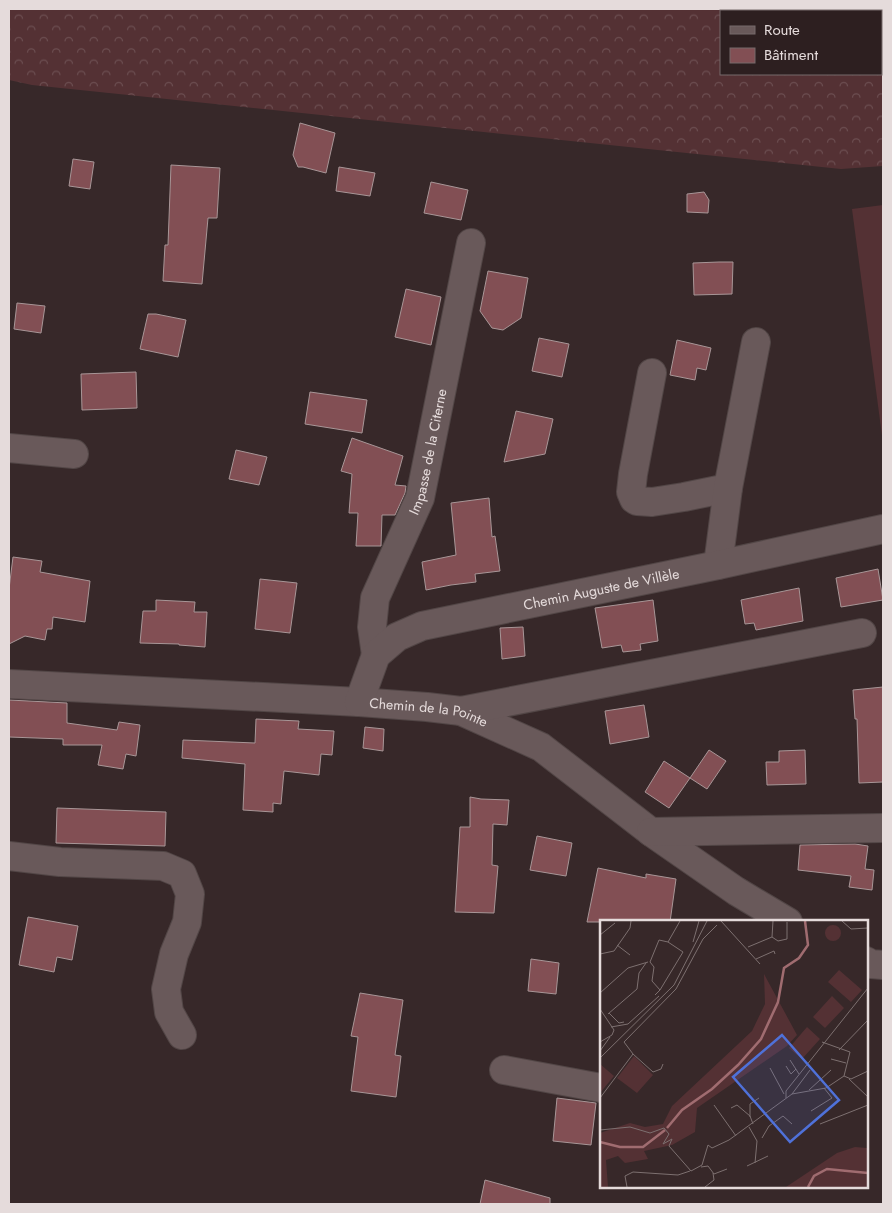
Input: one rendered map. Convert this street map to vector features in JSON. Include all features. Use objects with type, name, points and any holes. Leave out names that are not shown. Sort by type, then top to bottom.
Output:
[{"type":"street","name":"Impasse de la Citerne","points":[[376,654],[372,627],[375,598],[420,498],[471,242]]},
{"type":"street","points":[[718,566],[728,488],[756,342]]},
{"type":"street","points":[[652,373],[633,474],[631,492],[634,499],[652,502],[728,488]]},
{"type":"street","points":[[9,448],[74,454]]},
{"type":"street","name":"Chemin Auguste de Villèle","points":[[376,654],[397,637],[422,626],[718,566],[883,530]]},
{"type":"street","points":[[461,711],[862,632]]},
{"type":"street","points":[[359,702],[376,654]]},
{"type":"street","name":"Chemin de la Pointe","points":[[9,684],[359,702],[461,711],[541,746],[651,832],[736,891],[785,920]]},
{"type":"street","points":[[651,832],[883,828]]},
{"type":"street","points":[[9,856],[60,862],[163,866],[182,874],[190,894],[187,922],[174,954],[166,989],[169,1012],[182,1035]]},
{"type":"street","points":[[867,962],[871,964],[883,965]]},
{"type":"street","points":[[504,1070],[600,1088]]},
{"type":"green space","points":[[9,9],[883,9],[883,166],[841,169],[32,85],[9,80]]},
{"type":"green space","points":[[883,205],[883,443],[852,209]]},
{"type":"building","points":[[300,123],[335,133],[326,173],[298,167],[293,155]]},
{"type":"building","points":[[73,159],[94,162],[90,189],[69,186]]},
{"type":"building","points":[[171,165],[220,168],[217,218],[208,218],[202,284],[163,281],[165,245],[168,245]]},
{"type":"building","points":[[339,167],[375,173],[370,196],[336,191]]},
{"type":"building","points":[[431,182],[468,190],[461,220],[424,213]]},
{"type":"building","points":[[704,192],[709,200],[708,213],[687,212],[687,194]]},
{"type":"building","points":[[733,262],[732,294],[694,295],[693,263]]},
{"type":"building","points":[[488,271],[528,278],[521,318],[503,330],[492,328],[480,311]]},
{"type":"building","points":[[406,289],[441,297],[431,345],[395,337]]},
{"type":"building","points":[[17,303],[45,306],[41,333],[14,329]]},
{"type":"building","points":[[148,314],[186,320],[178,357],[140,349]]},
{"type":"building","points":[[539,338],[569,344],[562,377],[532,371]]},
{"type":"building","points":[[677,340],[711,348],[706,370],[697,368],[695,380],[670,375]]},
{"type":"building","points":[[136,372],[137,408],[82,410],[81,374]]},
{"type":"building","points":[[310,392],[367,400],[362,433],[305,424]]},
{"type":"building","points":[[516,411],[553,419],[545,454],[504,462]]},
{"type":"building","points":[[352,438],[403,456],[395,485],[406,486],[405,493],[395,515],[382,515],[381,546],[356,546],[358,513],[349,513],[352,474],[341,471]]},
{"type":"building","points":[[236,450],[267,457],[259,485],[229,479]]},
{"type":"building","points":[[489,498],[492,537],[495,536],[500,571],[475,574],[476,582],[426,590],[422,562],[456,555],[451,503]]},
{"type":"building","points":[[13,557],[42,561],[40,572],[90,581],[85,622],[53,617],[52,629],[47,629],[45,640],[25,636],[9,644],[9,589]]},
{"type":"building","points":[[878,569],[883,600],[841,607],[836,578]]},
{"type":"building","points":[[260,579],[297,583],[290,633],[255,629]]},
{"type":"building","points":[[799,588],[803,621],[756,630],[754,623],[745,624],[741,600]]},
{"type":"building","points":[[156,600],[195,602],[194,612],[207,612],[205,647],[140,643],[143,611],[156,611]]},
{"type":"building","points":[[653,600],[658,641],[640,644],[641,650],[623,652],[621,645],[602,648],[595,608]]},
{"type":"building","points":[[523,627],[525,656],[502,659],[500,628]]},
{"type":"building","points":[[883,687],[883,782],[859,783],[857,719],[855,719],[853,690]]},
{"type":"building","points":[[9,700],[67,703],[67,723],[117,730],[119,722],[140,725],[136,756],[126,754],[123,769],[98,765],[102,745],[63,745],[63,739],[9,737]]},
{"type":"building","points":[[644,705],[649,737],[610,744],[605,711]]},
{"type":"building","points":[[256,719],[299,721],[298,729],[334,731],[332,755],[321,754],[319,775],[284,771],[281,804],[273,803],[273,812],[243,810],[245,764],[182,758],[183,740],[255,743]]},
{"type":"building","points":[[365,727],[384,729],[383,751],[363,748]]},
{"type":"building","points":[[709,750],[726,761],[707,789],[690,778]]},
{"type":"building","points":[[805,750],[806,784],[767,785],[766,762],[779,762],[779,751]]},
{"type":"building","points":[[664,761],[690,778],[669,808],[645,792]]},
{"type":"building","points":[[470,797],[509,800],[507,825],[493,824],[492,865],[498,866],[494,913],[455,912],[460,827],[470,827]]},
{"type":"building","points":[[57,808],[166,812],[165,846],[56,843]]},
{"type":"building","points":[[537,836],[572,843],[566,876],[530,870]]},
{"type":"building","points":[[855,844],[868,846],[865,869],[874,870],[872,890],[849,887],[851,876],[798,870],[800,845]]},
{"type":"building","points":[[598,868],[646,878],[646,874],[676,879],[670,920],[600,920],[600,922],[587,922]]},
{"type":"building","points":[[28,917],[78,926],[72,960],[57,957],[54,972],[19,965]]},
{"type":"building","points":[[531,959],[559,963],[556,994],[528,991]]},
{"type":"building","points":[[360,993],[403,1000],[395,1055],[401,1056],[396,1097],[351,1091],[358,1037],[351,1036]]},
{"type":"building","points":[[557,1098],[596,1103],[591,1145],[553,1141]]},
{"type":"building","points":[[485,1180],[550,1198],[550,1204],[480,1204]]}]
